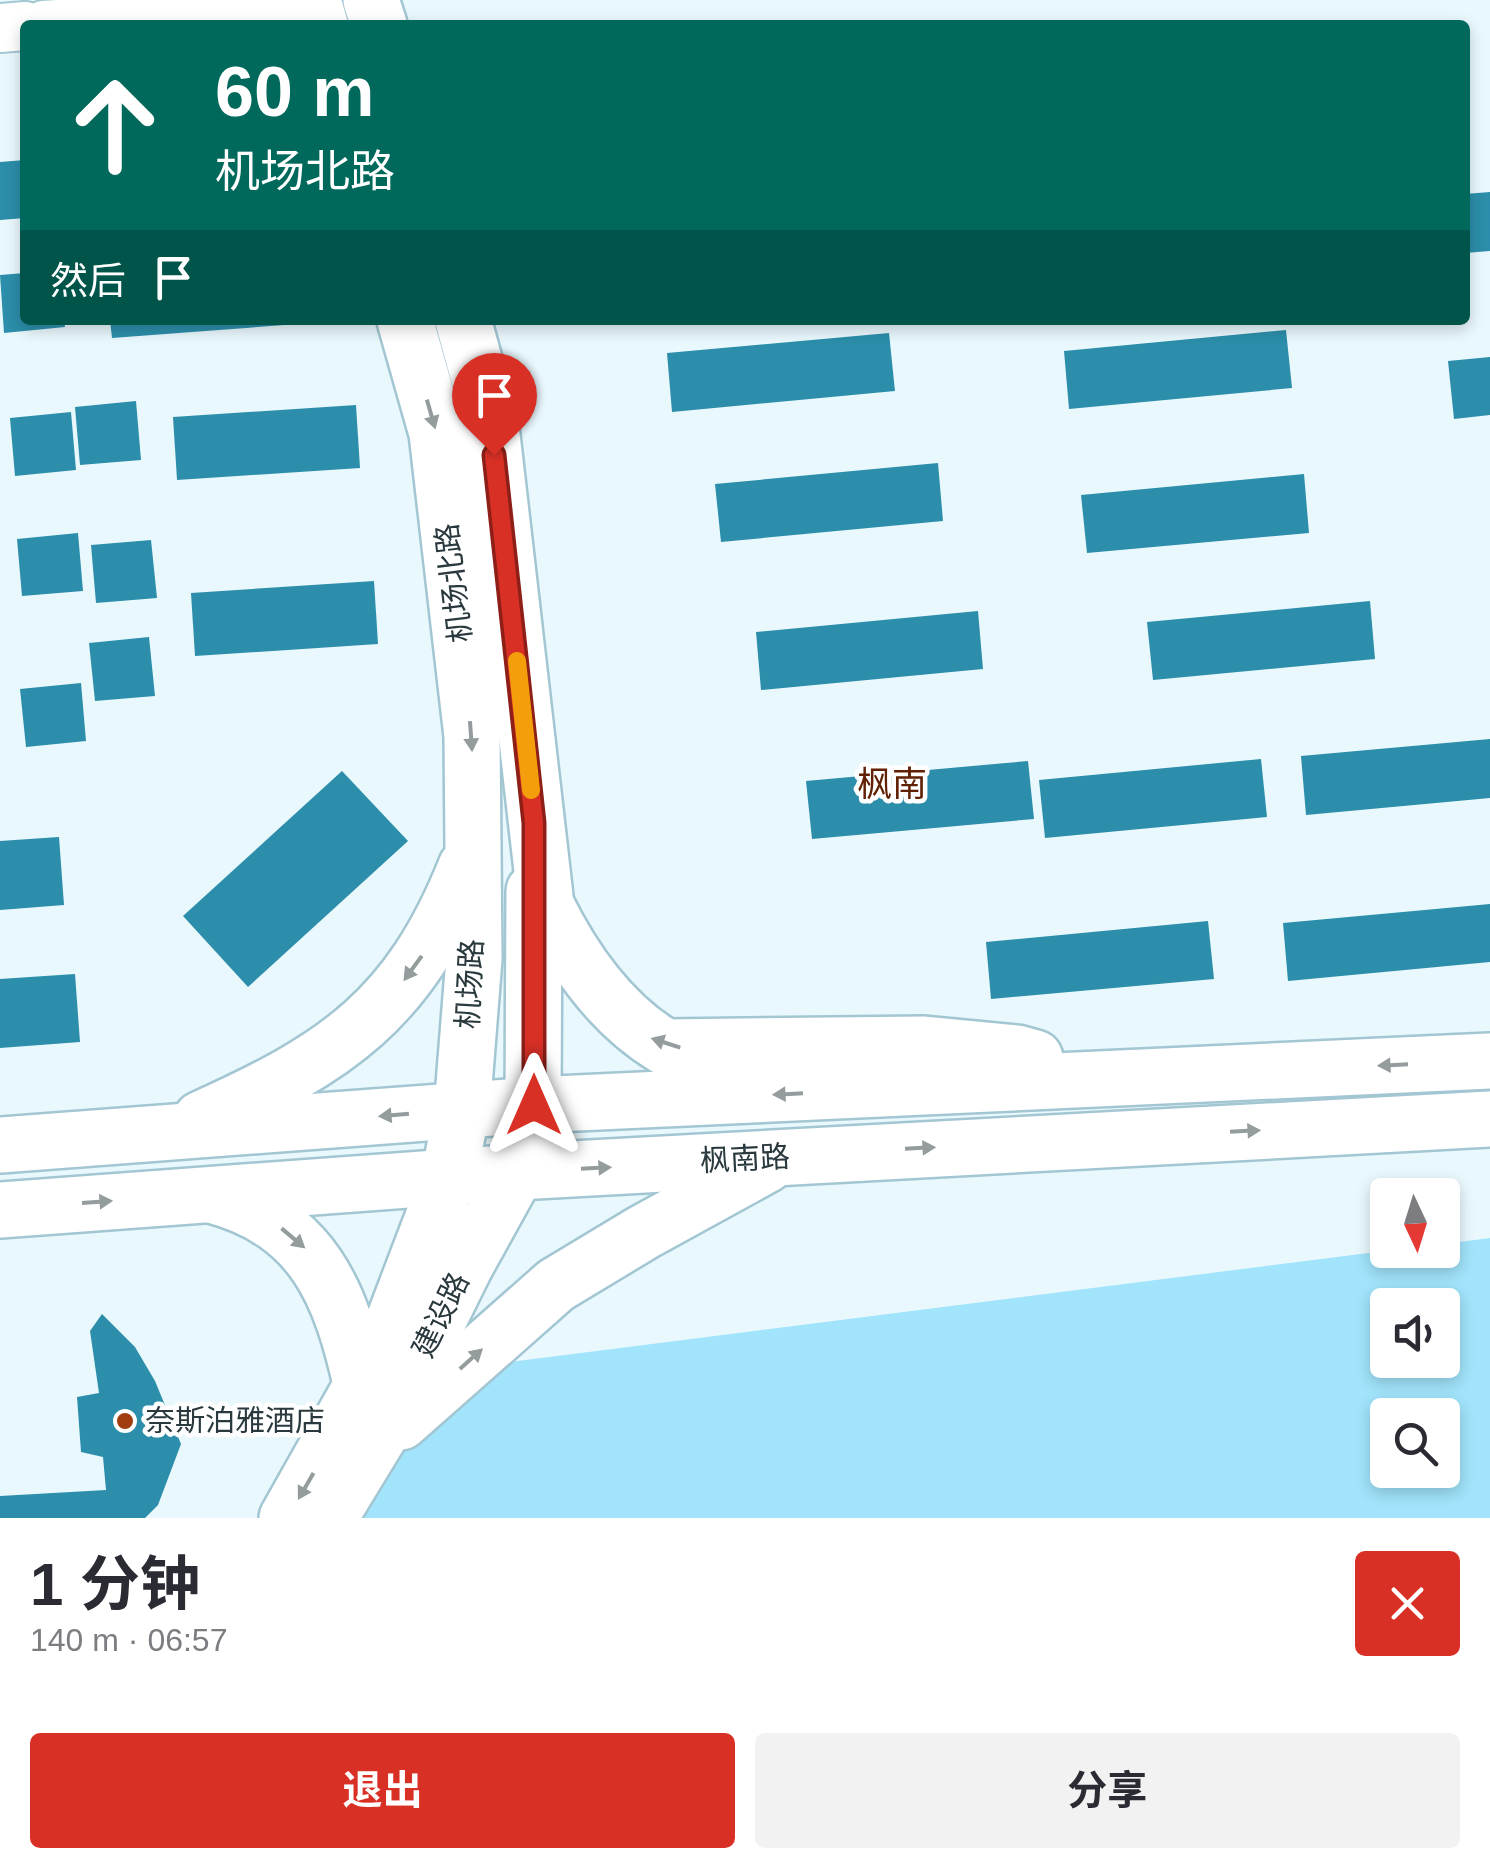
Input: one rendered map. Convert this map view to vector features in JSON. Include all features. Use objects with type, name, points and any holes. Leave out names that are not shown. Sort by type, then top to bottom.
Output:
[{"type":"main road","name":"机场北路","points":[[405,325],[437,433],[472,736],[473,850]]},
{"type":"main road","name":"机场北路","points":[[463,325],[490,418],[534,823]]},
{"type":"main road","name":"机场路","points":[[534,823],[534,1105]]},
{"type":"main road","points":[[534,823],[546,904],[563,939],[603,994],[645,1035],[665,1048],[924,1044],[1017,1053],[1108,1080]]},
{"type":"main road","name":"机场路","points":[[449,1176],[462,1110],[474,959],[473,850]]},
{"type":"main road","points":[[170,1133],[297,1072],[358,1030],[392,997],[423,955],[448,914],[473,850]]},
{"type":"main road","points":[[0,1145],[534,1105],[1490,1061]]},
{"type":"main road","name":"建设路","points":[[329,1518],[372,1447],[517,1172],[534,1105]]},
{"type":"main road","name":"枫南路","points":[[0,1210],[449,1176],[1490,1119]]},
{"type":"main road","points":[[372,1447],[556,1286],[644,1232],[783,1157]]},
{"type":"main road","name":"建设路","points":[[288,1518],[392,1328],[449,1176]]},
{"type":"main road","points":[[208,1194],[231,1200],[292,1234],[316,1261],[336,1294],[362,1388]]},
{"type":"street","points":[[135,20],[316,10]]},
{"type":"shaded area","points":[[1490,1238],[1490,1518],[350,1518],[455,1369],[1370,1253],[1370,1268],[1460,1268],[1460,1242]]},
{"type":"building","points":[[20,160],[20,218],[0,220],[0,162]]},
{"type":"building","points":[[1490,192],[1490,251],[1470,253],[1470,194]]},
{"type":"building","points":[[20,273],[20,325],[65,327],[4,333],[0,275]]},
{"type":"building","points":[[111,325],[284,325],[112,338]]},
{"type":"building","points":[[1286,330],[1292,388],[1069,409],[1064,351]]},
{"type":"building","points":[[889,333],[895,391],[672,412],[667,353]]},
{"type":"building","points":[[1490,357],[1490,415],[1454,419],[1448,361]]},
{"type":"building","points":[[136,401],[141,460],[80,465],[75,407]]},
{"type":"building","points":[[356,405],[360,468],[177,480],[173,417]]},
{"type":"building","points":[[71,412],[76,470],[15,476],[10,418]]},
{"type":"building","points":[[938,463],[943,521],[721,542],[715,484]]},
{"type":"building","points":[[1304,474],[1309,533],[1087,553],[1081,495]]},
{"type":"building","points":[[78,533],[83,591],[22,596],[17,539]]},
{"type":"building","points":[[151,540],[157,598],[96,603],[91,545]]},
{"type":"building","points":[[374,581],[378,644],[195,656],[191,593]]},
{"type":"building","points":[[1370,601],[1375,659],[1153,680],[1147,622]]},
{"type":"building","points":[[978,611],[983,669],[761,690],[756,632]]},
{"type":"building","points":[[149,637],[155,696],[95,701],[89,643]]},
{"type":"building","points":[[81,683],[86,741],[26,747],[20,689]]},
{"type":"building","points":[[1490,739],[1490,798],[1306,815],[1301,756]]},
{"type":"building","points":[[1261,759],[1267,817],[1045,838],[1039,780]]},
{"type":"building","points":[[1028,761],[1034,819],[812,839],[806,781]]},
{"type":"building","points":[[342,771],[408,841],[248,987],[183,916]]},
{"type":"building","points":[[59,837],[64,905],[0,910],[0,841]]},
{"type":"building","points":[[1490,904],[1490,962],[1288,981],[1283,923]]},
{"type":"building","points":[[1208,921],[1214,979],[991,999],[986,942]]},
{"type":"building","points":[[75,974],[80,1042],[0,1048],[0,979]]},
{"type":"building","name":"奈斯泊雅酒店","points":[[102,1314],[135,1347],[155,1381],[181,1444],[158,1505],[145,1518],[0,1518],[0,1496],[106,1490],[103,1457],[81,1452],[77,1397],[99,1393],[90,1331]]},
{"type":"slow traffic","points":[[517,661],[531,790]]},
{"type":"place","name":"奈斯泊雅酒店","points":[[125,1421]]},
{"type":"district","name":"枫南","points":[[892,784]]},
{"type":"route","points":[[494,455],[534,823],[534,1105]]}]
